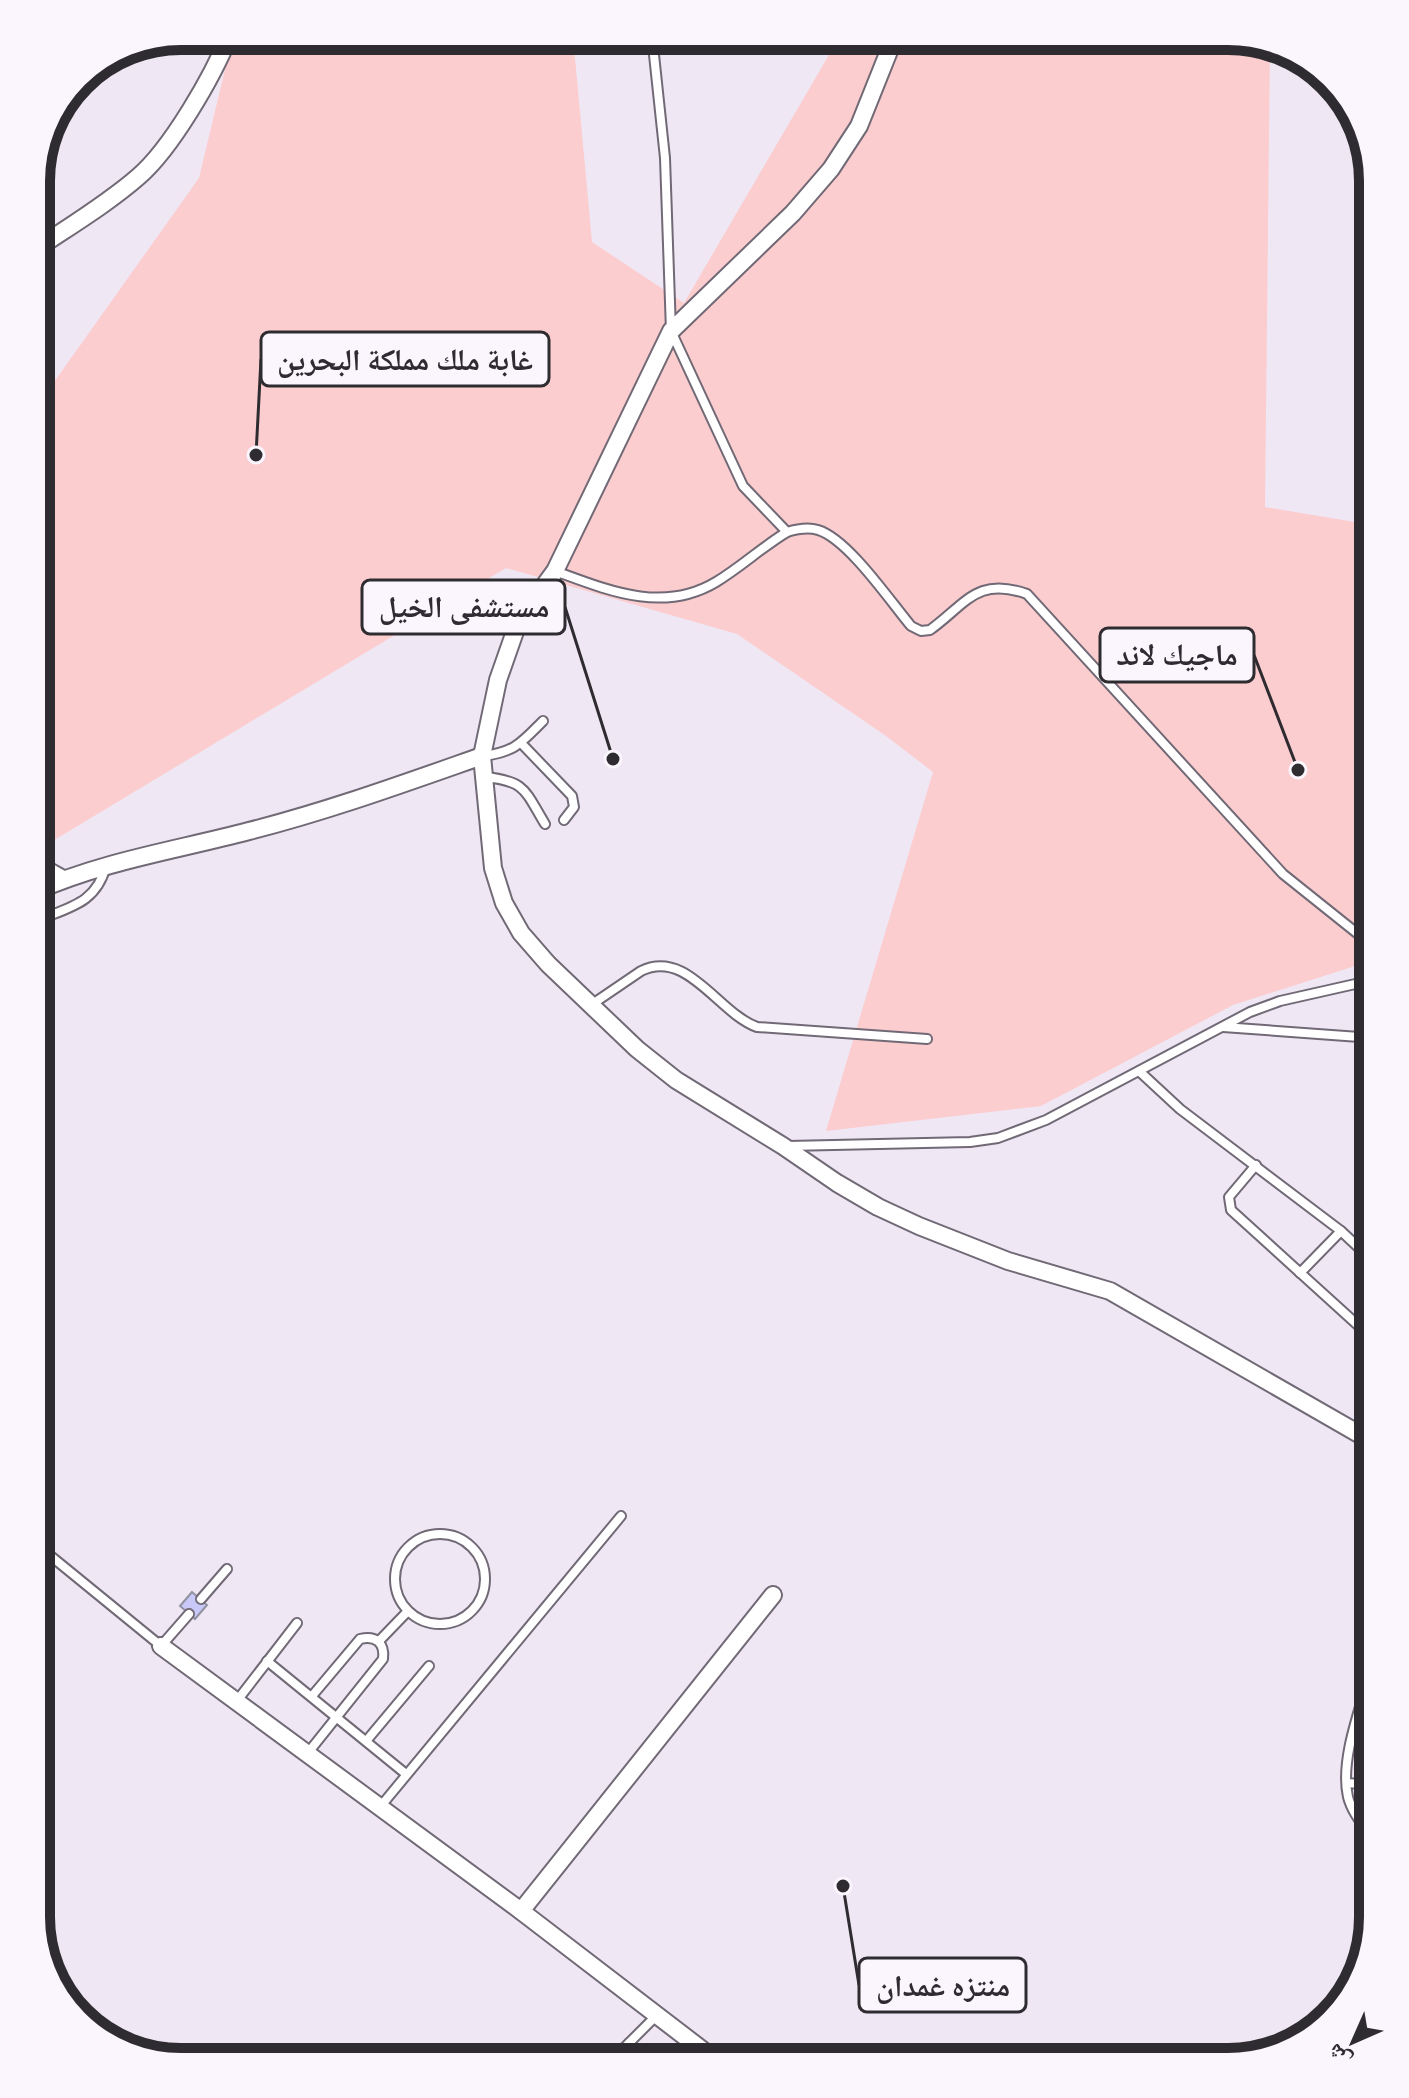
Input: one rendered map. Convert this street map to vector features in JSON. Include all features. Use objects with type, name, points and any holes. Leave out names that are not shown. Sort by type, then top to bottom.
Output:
[{"type":"street","points":[[50,239],[141,175],[194,102],[222,50]]},
{"type":"street","points":[[889,50],[859,126],[831,169],[783,222],[671,331],[555,571],[530,602],[511,640],[498,680],[482,756],[493,868],[504,903],[521,933],[637,1049],[676,1080],[837,1183],[919,1226],[1008,1261],[1085,1282],[1132,1301],[1359,1434]]},
{"type":"street","points":[[50,885],[106,865],[321,811],[482,756]]},
{"type":"street","points":[[50,872],[63,879]]},
{"type":"street","points":[[521,1911],[773,1595]]},
{"type":"street","points":[[161,1646],[521,1911],[700,2048]]},
{"type":"lane","points":[[653,50],[665,158],[671,331],[743,486],[787,532]]},
{"type":"lane","points":[[555,571],[635,598],[668,597],[712,584],[787,532],[799,528],[817,529],[834,537],[911,626],[921,631],[930,630],[979,592],[1007,587],[1027,594],[1283,874],[1359,935]]},
{"type":"lane","points":[[482,756],[510,751],[543,721]]},
{"type":"lane","points":[[521,743],[572,796],[574,807],[564,820]]},
{"type":"lane","points":[[484,777],[508,779],[519,785],[545,824]]},
{"type":"lane","points":[[50,914],[93,894],[102,881],[106,865]]},
{"type":"lane","points":[[591,1005],[641,971],[669,966],[686,974],[738,1018],[757,1027],[927,1039]]},
{"type":"lane","points":[[783,1146],[970,1142],[998,1138],[1046,1120],[1250,1012],[1280,1001],[1359,983]]},
{"type":"lane","points":[[1222,1027],[1359,1037]]},
{"type":"lane","points":[[1139,1071],[1180,1109],[1359,1248]]},
{"type":"lane","points":[[1256,1165],[1229,1197],[1231,1210],[1359,1326]]},
{"type":"lane","points":[[1300,1273],[1341,1231]]},
{"type":"lane","points":[[379,1808],[621,1516]]},
{"type":"lane","points":[[444,1534],[465,1542],[473,1549],[484,1567],[485,1589],[467,1616],[458,1621],[437,1624],[416,1618],[408,1611],[397,1592],[395,1581],[400,1560],[413,1543],[444,1534]]},
{"type":"lane","points":[[50,1555],[161,1646],[189,1614]]},
{"type":"lane","points":[[201,1599],[227,1569]]},
{"type":"lane","points":[[379,1641],[408,1611]]},
{"type":"lane","points":[[235,1703],[297,1623]]},
{"type":"lane","points":[[306,1754],[383,1659],[384,1649],[379,1641],[370,1637],[360,1639],[312,1696]]},
{"type":"lane","points":[[267,1661],[406,1774]]},
{"type":"lane","points":[[367,1740],[429,1666]]},
{"type":"lane","points":[[1359,1715],[1350,1748],[1347,1783],[1353,1809],[1359,1818]]},
{"type":"lane","points":[[1347,1783],[1359,1784]]},
{"type":"lane","points":[[624,2048],[657,2015]]},
{"type":"lane","points":[[629,2043],[635,2048]]},
{"type":"shaded area","points":[[230,50],[574,50],[592,242],[684,303],[832,50],[1237,50],[1270,57],[1265,507],[1359,523],[1359,967],[1233,1005],[1041,1106],[826,1131],[933,772],[737,634],[506,568],[50,843],[50,384],[199,178]]},
{"type":"building","points":[[192,1592],[207,1605],[195,1619],[180,1606]]},
{"type":"place","name":"غابة ملك مملكة البحرين","points":[[256,455]]},
{"type":"place","name":"مستشفى الخيل","points":[[613,759]]},
{"type":"place","name":"ماجيك لاند","points":[[1298,770]]},
{"type":"place","name":"منتزه غمدان","points":[[843,1886]]}]
